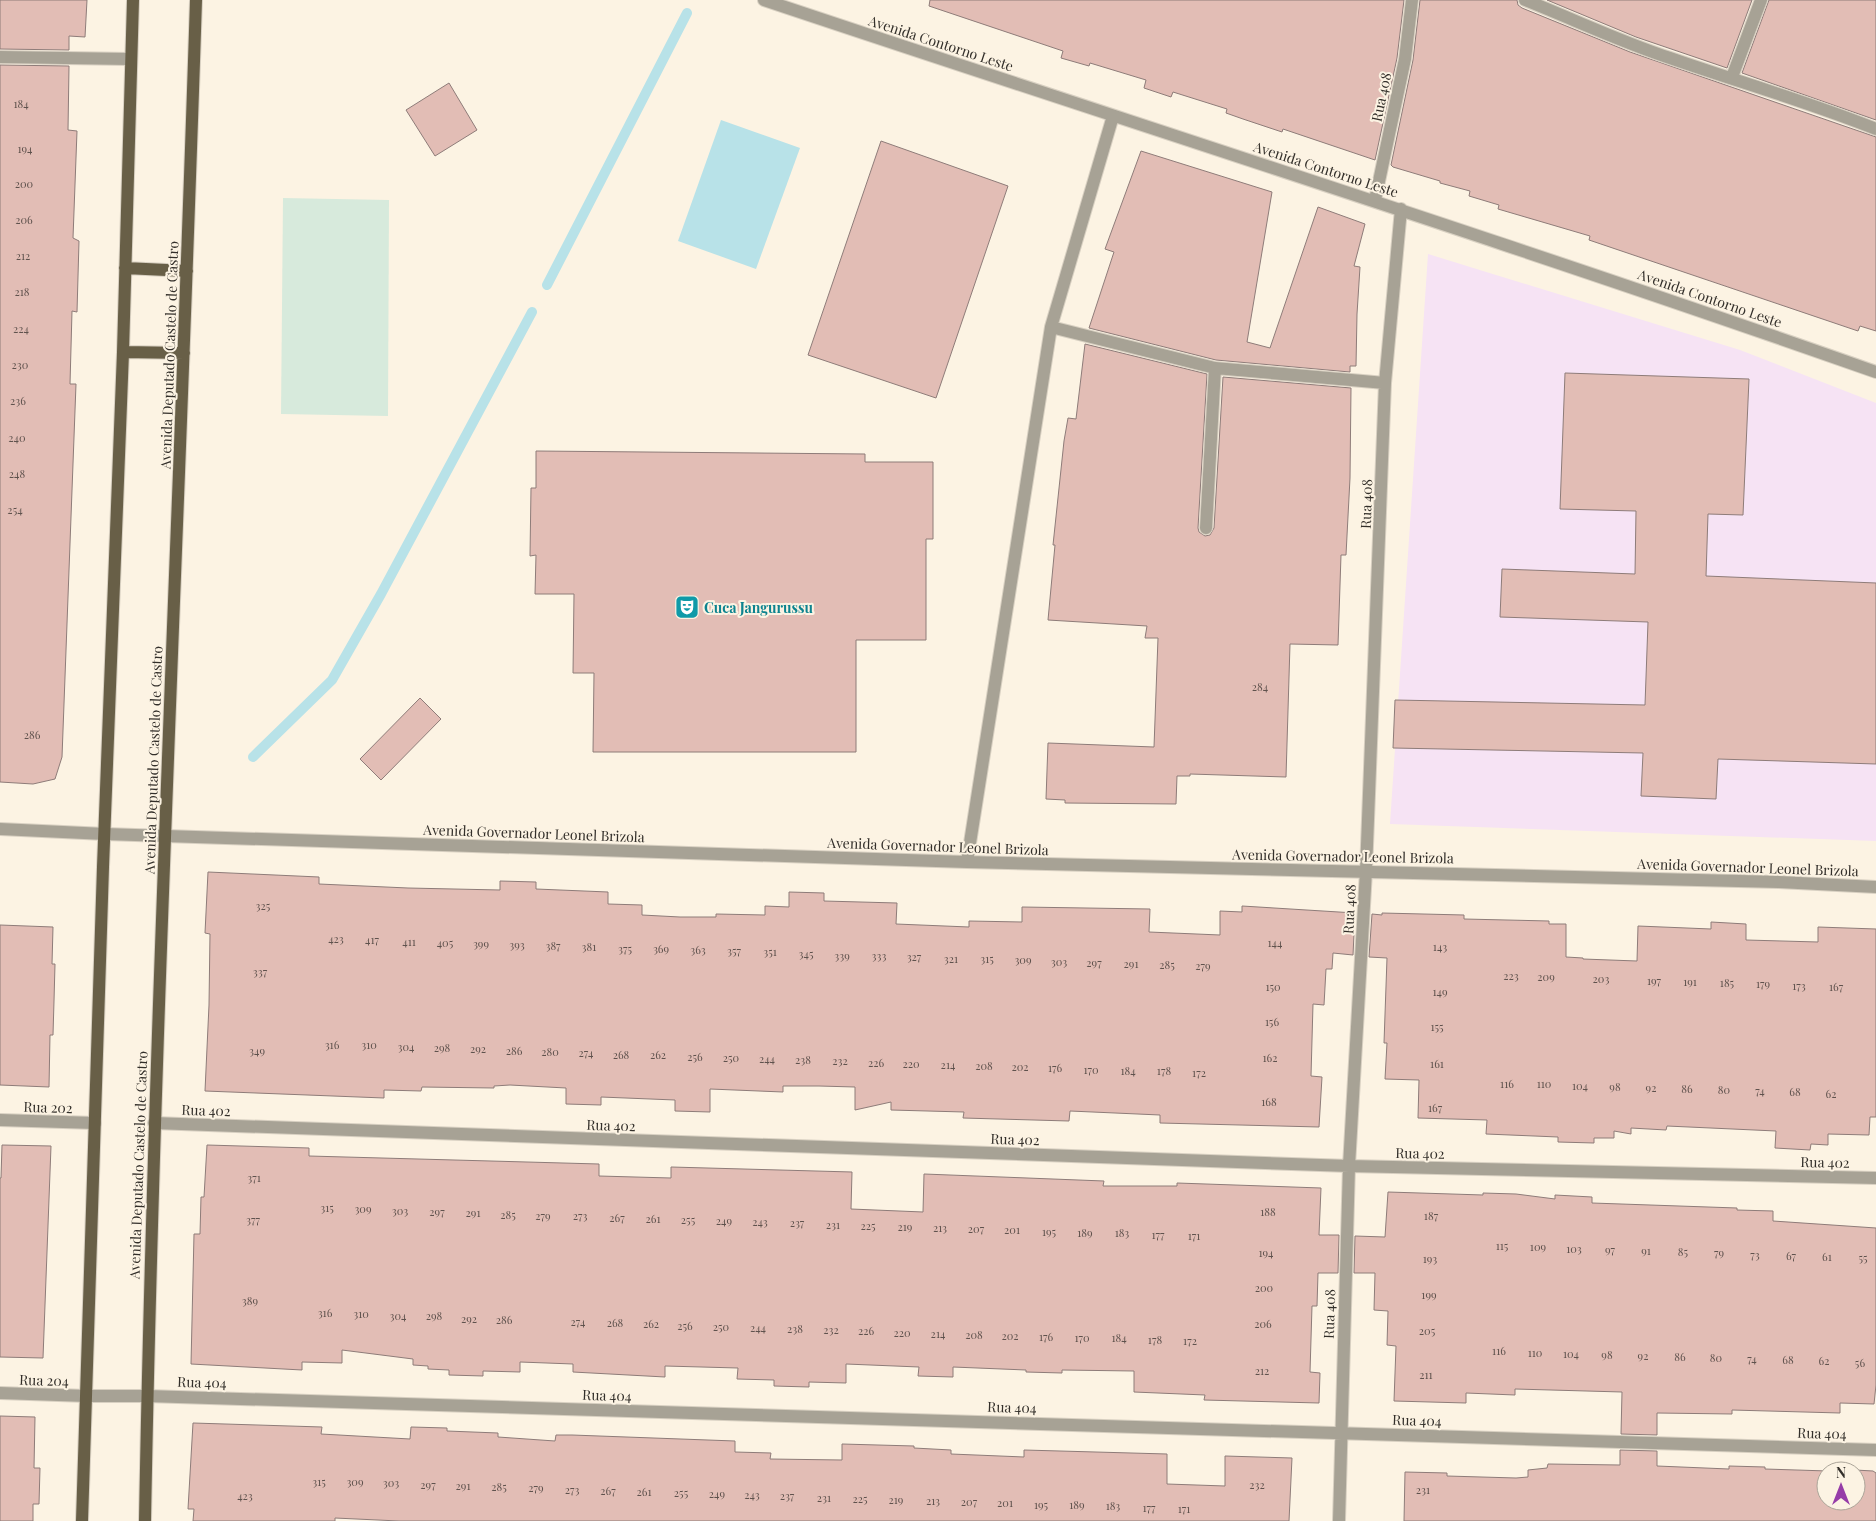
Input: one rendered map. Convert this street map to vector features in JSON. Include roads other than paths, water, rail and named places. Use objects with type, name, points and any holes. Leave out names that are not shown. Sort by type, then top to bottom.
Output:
[{"type":"main road","points":[[82,1521],[104,834],[123,352],[133,0]]},
{"type":"main road","name":"Avenida Deputado Castelo de Castro","points":[[144,1521],[154,1123],[196,0]]},
{"type":"main road","points":[[125,268],[187,271]]},
{"type":"main road","points":[[123,352],[184,353]]},
{"type":"street","name":"Avenida Contorno Leste","points":[[764,0],[1113,116],[1375,200],[1666,298],[1876,372]]},
{"type":"street","name":"Rua 408","points":[[1375,200],[1405,59],[1412,0]]},
{"type":"street","points":[[1525,0],[1669,58],[1843,116],[1876,130]]},
{"type":"street","points":[[1732,78],[1761,0]]},
{"type":"street","points":[[0,56],[130,59]]},
{"type":"street","points":[[967,862],[1050,327],[1113,116]]},
{"type":"street","name":"Rua 408","points":[[1339,1521],[1349,1166],[1366,871],[1386,383],[1401,209]]},
{"type":"street","points":[[1050,327],[1215,368],[1386,383]]},
{"type":"street","points":[[1206,528],[1215,368]]},
{"type":"street","name":"Avenida Governador Leonel Brizola","points":[[0,829],[967,862],[1366,871],[1876,886]]},
{"type":"street","name":"Rua 202","points":[[0,1120],[94,1123]]},
{"type":"street","name":"Rua 402","points":[[154,1123],[1349,1166],[1876,1178]]},
{"type":"street","name":"Rua 204","points":[[0,1393],[147,1396]]},
{"type":"street","name":"Rua 404","points":[[147,1396],[1876,1450]]},
{"type":"water","points":[[721,120],[800,148],[756,269],[678,241]]},
{"type":"waterway","points":[[547,285],[687,13]]},
{"type":"waterway","points":[[253,757],[332,680],[381,594],[532,312]]},
{"type":"place","name":"Cuca Jangurussu","points":[[687,607]]}]
